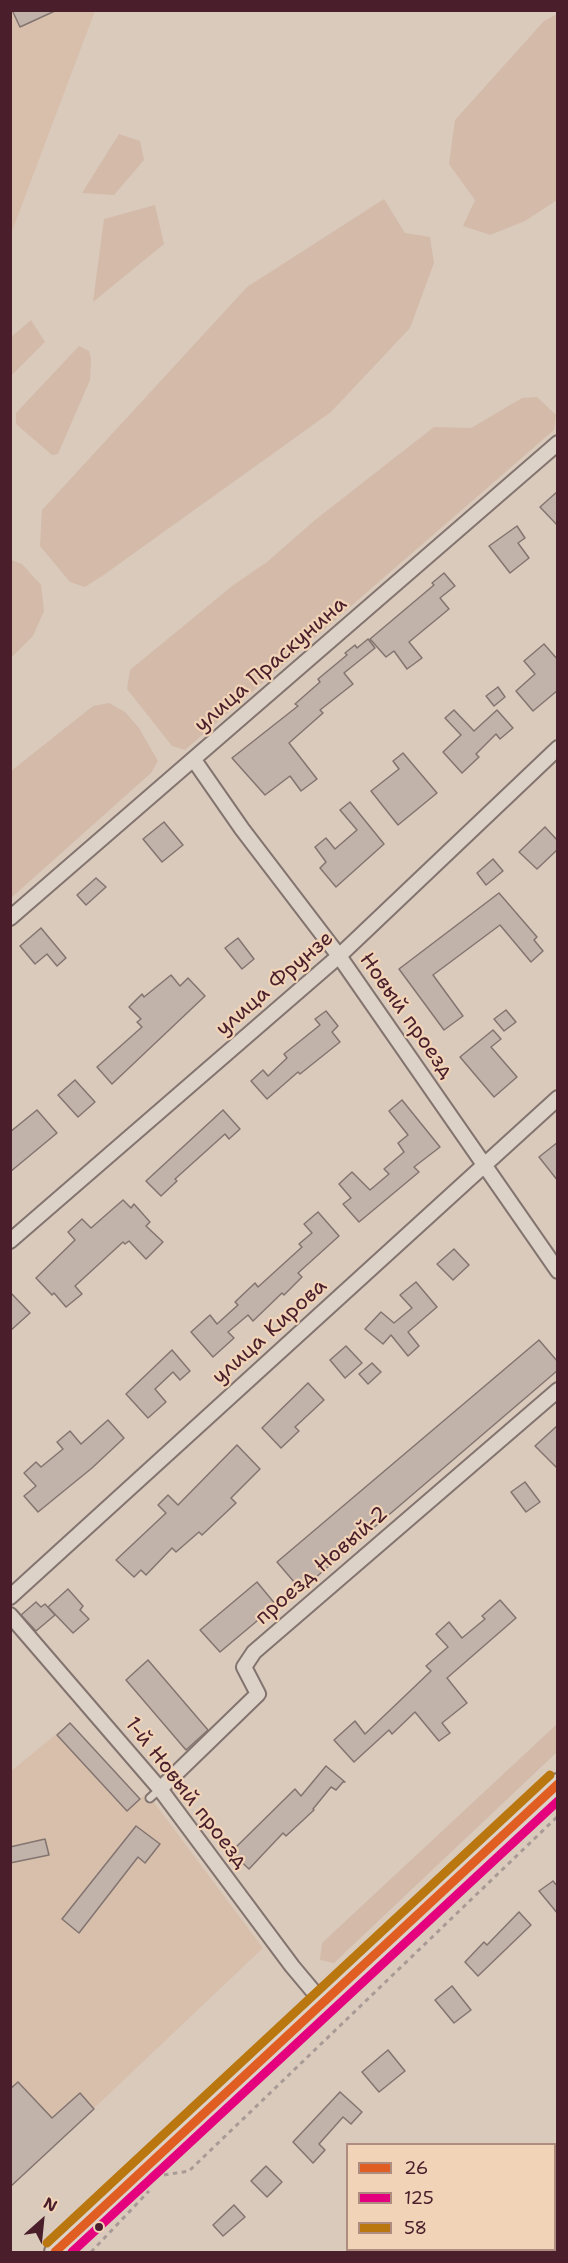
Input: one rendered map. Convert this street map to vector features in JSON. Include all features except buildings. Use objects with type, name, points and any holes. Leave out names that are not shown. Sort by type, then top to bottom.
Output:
[{"type":"main road","points":[[55,2253],[558,1784]]},
{"type":"street","name":"улица Праскунина","points":[[10,918],[558,443]]},
{"type":"street","name":"улица Фрунзе","points":[[10,1241],[339,956],[558,748]]},
{"type":"street","name":"Новый проезд","points":[[194,760],[242,830],[339,956],[558,1271]]},
{"type":"street","name":"улица Кирова","points":[[10,1597],[558,1098]]},
{"type":"street","name":"проезд Новый-2","points":[[155,1794],[258,1694],[244,1667],[254,1652],[558,1390]]},
{"type":"street","name":"1-й Новый проезд","points":[[10,1615],[323,2002]]},
{"type":"path","points":[[158,2182],[165,2174],[189,2171],[558,1816]]},
{"type":"path","points":[[90,2253],[150,2190]]},
{"type":"shaded area","points":[[11,11],[95,11],[11,234]]},
{"type":"shaded area","points":[[557,14],[557,200],[525,221],[490,235],[463,226],[475,200],[449,164],[455,120],[544,21]]},
{"type":"shaded area","points":[[119,134],[140,141],[144,160],[114,195],[82,193]]},
{"type":"shaded area","points":[[384,199],[405,233],[430,237],[434,263],[410,328],[331,412],[105,574],[85,587],[70,582],[40,546],[42,510],[247,287]]},
{"type":"shaded area","points":[[155,205],[164,244],[93,302],[104,219]]},
{"type":"shaded area","points":[[31,320],[45,342],[11,376],[11,337]]},
{"type":"shaded area","points":[[79,346],[89,351],[90,380],[58,454],[52,455],[16,424],[16,413]]},
{"type":"shaded area","points":[[537,397],[556,415],[554,430],[185,750],[172,746],[127,689],[130,670],[232,586],[267,562],[315,520],[434,427],[471,428],[522,398]]},
{"type":"shaded area","points":[[11,560],[22,564],[41,585],[44,611],[33,636],[11,658]]},
{"type":"shaded area","points":[[109,703],[125,712],[139,728],[158,761],[151,773],[11,898],[11,771],[93,706]]},
{"type":"shaded area","points":[[70,1723],[140,1799],[147,1793],[263,1948],[11,2187],[11,1771]]},
{"type":"shaded area","points":[[557,1724],[557,1752],[334,1963],[320,1960],[322,1943]]},
{"type":"transit line","name":"58","points":[[47,2243],[550,1775]]},
{"type":"transit line","name":"26","points":[[55,2252],[558,1784]]},
{"type":"transit line","name":"125","points":[[72,2252],[558,1801]]}]
